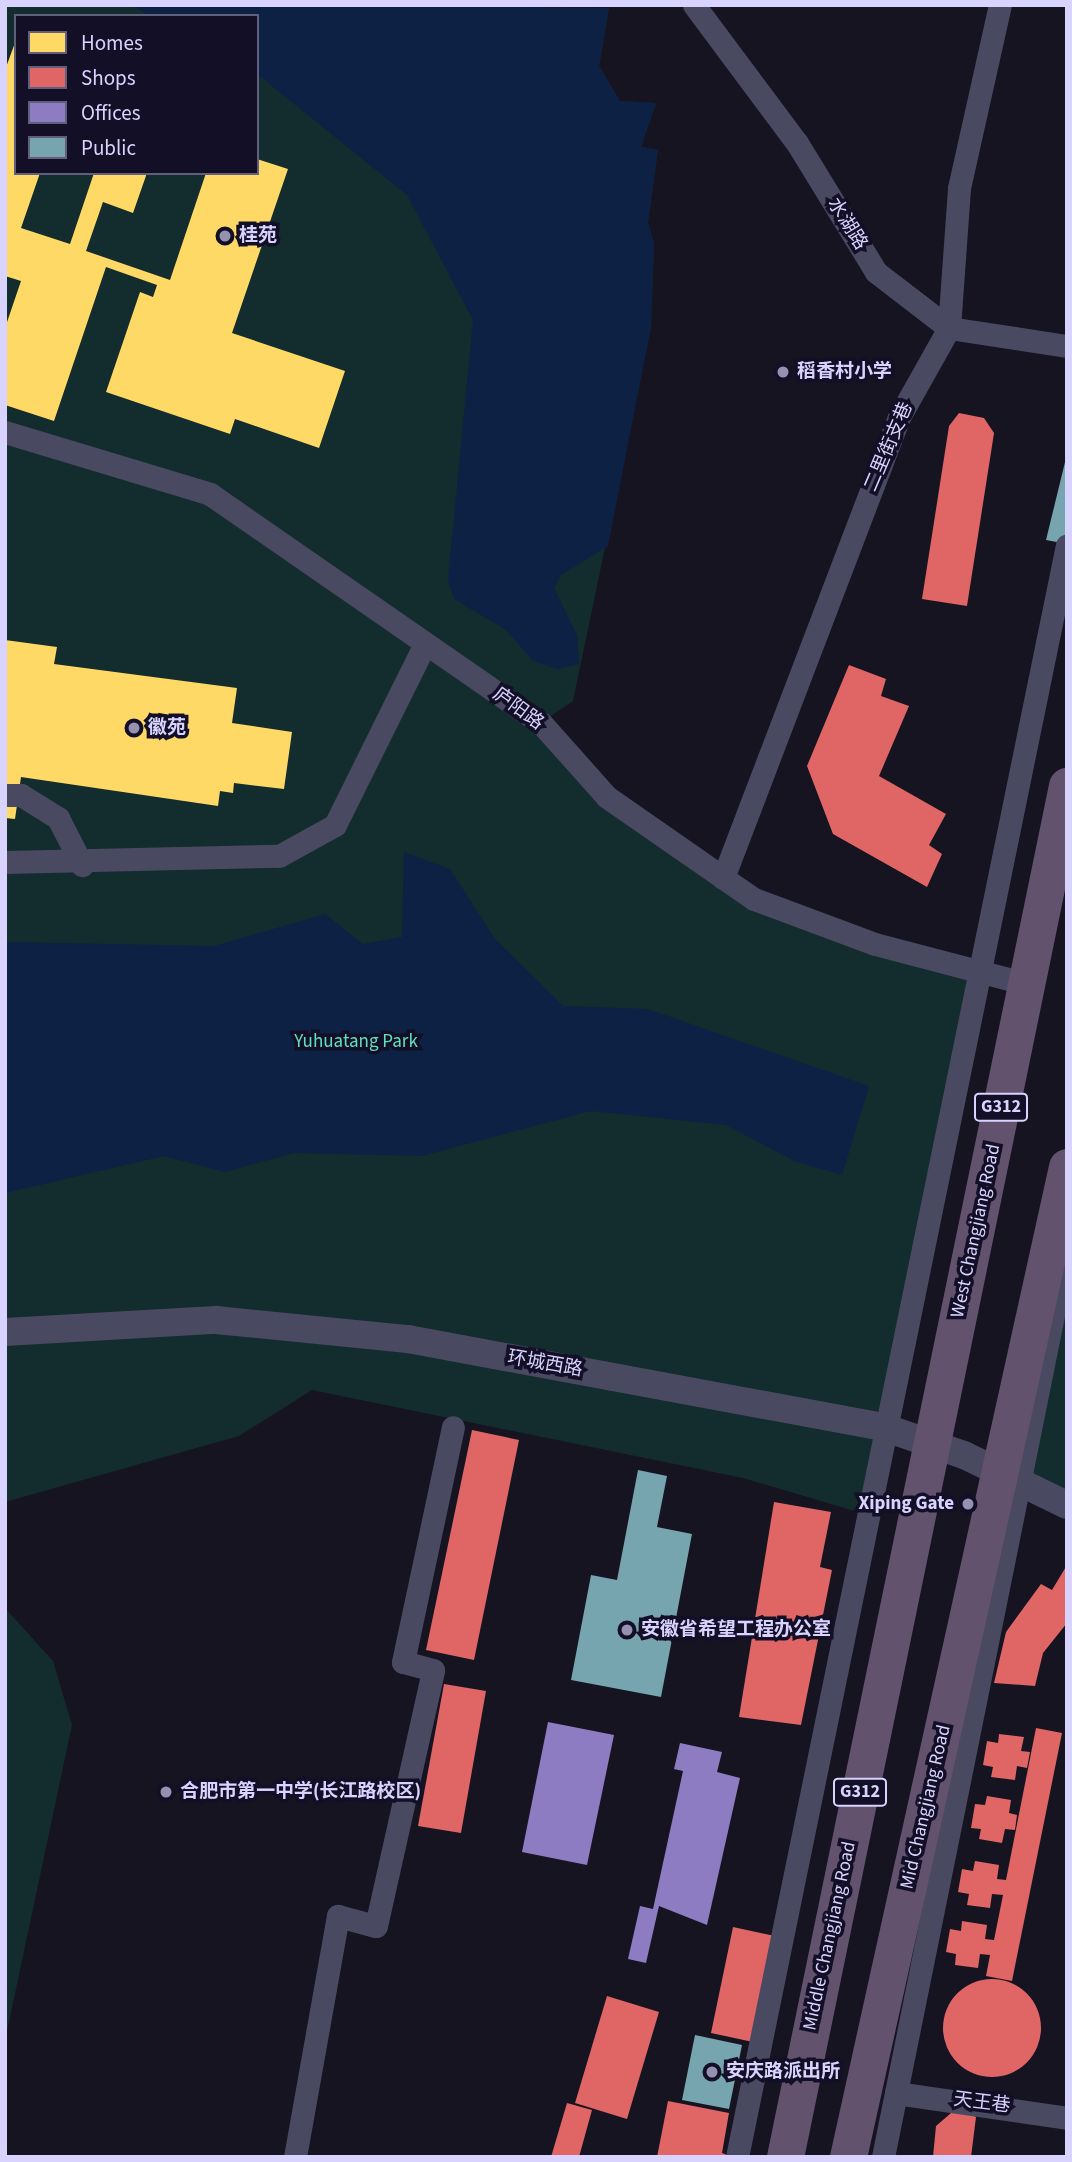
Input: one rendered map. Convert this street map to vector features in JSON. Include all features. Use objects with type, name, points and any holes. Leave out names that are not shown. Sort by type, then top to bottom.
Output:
[{"type":"highway","name":"West Changjiang Road","points":[[933,1436],[1067,786]]},
{"type":"highway","points":[[1007,1469],[1067,1167]]},
{"type":"highway","name":"Middle Changjiang Road","points":[[785,2157],[933,1436]]},
{"type":"highway","name":"Mid Changjiang Road","points":[[848,2157],[1007,1469]]},
{"type":"street","name":"水湖路","points":[[694,5],[797,144],[876,272],[948,328],[1067,346]]},
{"type":"street","name":"二里街支巷","points":[[723,878],[899,417],[948,328],[959,188],[1000,5]]},
{"type":"street","name":"庐阳路","points":[[5,432],[210,494],[541,723],[607,797],[754,899],[875,944],[1027,984]]},
{"type":"street","points":[[737,2157],[886,1428],[975,971],[1067,545]]},
{"type":"street","points":[[5,862],[82,865],[279,856],[335,825],[425,644]]},
{"type":"street","points":[[5,794],[21,795],[58,818],[82,865]]},
{"type":"street","points":[[883,2157],[1007,1469],[1067,1250]]},
{"type":"street","name":"环城西路","points":[[5,1332],[216,1320],[329,1329],[933,1436],[1007,1469],[1067,1504]]},
{"type":"street","points":[[295,2157],[338,1916],[376,1926],[433,1670],[403,1662],[453,1427]]},
{"type":"street","name":"天王巷","points":[[896,2093],[1067,2118]]},
{"type":"green space","name":"Yuhuatang Park","points":[[5,5],[609,8],[599,66],[620,101],[656,103],[641,147],[658,150],[648,222],[654,244],[651,327],[573,701],[541,723],[607,797],[754,899],[975,971],[868,1515],[743,1478],[312,1390],[239,1436],[5,1502]]},
{"type":"green space","points":[[1067,1250],[1067,1505],[1017,1478]]},
{"type":"green space","points":[[5,1608],[53,1661],[72,1725],[5,2041]]},
{"type":"water","points":[[131,5],[609,8],[599,66],[620,101],[656,103],[641,147],[658,150],[648,222],[654,244],[651,327],[608,546],[561,575],[554,588],[577,635],[579,664],[557,669],[533,661],[506,630],[454,599],[448,580],[473,320],[407,195],[259,76],[259,14],[147,14]]},
{"type":"water","points":[[404,852],[450,869],[495,939],[563,1006],[648,1009],[869,1086],[842,1175],[794,1161],[726,1125],[591,1111],[422,1156],[294,1153],[225,1172],[164,1156],[5,1193],[5,942],[214,946],[325,914],[363,944],[402,937]]},
{"type":"building: Homes","name":"桂苑","points":[[14,45],[14,175],[39,175],[21,228],[70,244],[93,175],[146,175],[133,213],[103,202],[86,251],[170,280],[205,175],[259,175],[259,160],[288,169],[232,333],[345,371],[319,448],[235,419],[230,434],[106,392],[140,292],[153,297],[157,285],[106,267],[54,421],[5,405],[5,328],[21,281],[5,276],[5,70]]},
{"type":"building: Homes","name":"徽苑","points":[[5,640],[57,647],[54,664],[237,688],[232,723],[292,732],[284,789],[234,783],[233,793],[220,791],[218,806],[21,777],[15,819],[5,818]]},
{"type":"building: Shops","points":[[959,413],[984,418],[994,433],[967,606],[922,599],[949,426]]},
{"type":"building: Shops","points":[[849,665],[886,679],[881,696],[909,706],[879,776],[946,814],[929,845],[942,854],[927,887],[833,834],[807,766]]},
{"type":"building: Shops","points":[[472,1430],[519,1440],[474,1660],[426,1650]]},
{"type":"building: Shops","points":[[774,1502],[831,1512],[820,1567],[832,1570],[801,1725],[739,1717]]},
{"type":"building: Shops","points":[[1067,1565],[1067,1623],[1043,1653],[1035,1686],[994,1683],[1006,1632],[1041,1584],[1052,1590]]},
{"type":"building: Shops","points":[[444,1684],[486,1691],[461,1833],[418,1826]]},
{"type":"building: Shops","points":[[1036,1728],[1062,1733],[1012,1981],[986,1976],[990,1955],[980,1954],[978,1968],[955,1965],[956,1954],[946,1952],[950,1929],[961,1931],[962,1921],[987,1925],[985,1939],[994,1940],[1003,1895],[992,1894],[990,1908],[967,1905],[969,1894],[958,1892],[962,1869],[973,1871],[975,1861],[999,1865],[997,1879],[1006,1880]]},
{"type":"building: Shops","points":[[999,1734],[1024,1737],[1021,1751],[1030,1752],[1027,1768],[1017,1766],[1015,1780],[991,1777],[993,1767],[983,1765],[987,1741],[998,1743]]},
{"type":"building: Shops","points":[[987,1796],[1011,1800],[1009,1813],[1017,1815],[1015,1830],[1005,1829],[1002,1843],[979,1839],[981,1829],[971,1828],[975,1804],[985,1805]]},
{"type":"building: Shops","points":[[733,1927],[775,1936],[753,2042],[711,2033]]},
{"type":"building: Shops","points":[[992,1979],[1011,1983],[1027,1993],[1037,2009],[1041,2028],[1037,2047],[1027,2063],[1011,2073],[992,2077],[973,2073],[957,2063],[947,2047],[943,2028],[947,2009],[957,1993],[973,1983]]},
{"type":"building: Shops","points":[[607,1996],[659,2012],[627,2119],[575,2103]]},
{"type":"building: Shops","points":[[668,2101],[729,2113],[722,2153],[733,2157],[657,2157]]},
{"type":"building: Shops","points":[[567,2103],[592,2110],[579,2157],[551,2157]]},
{"type":"building: Shops","points":[[958,2107],[976,2117],[971,2157],[933,2157],[936,2126]]},
{"type":"building: Offices","points":[[548,1722],[614,1735],[587,1865],[522,1852]]},
{"type":"building: Offices","points":[[680,1743],[722,1752],[717,1772],[740,1778],[707,1925],[659,1906],[646,1963],[628,1959],[640,1906],[653,1909],[683,1771],[674,1769]]},
{"type":"building: Public","points":[[1067,454],[1067,544],[1046,540]]},
{"type":"building: Public","name":"安徽省希望工程办公室","points":[[638,1470],[667,1476],[657,1527],[692,1534],[661,1697],[571,1680],[591,1575],[617,1580]]},
{"type":"building: Public","name":"安庆路派出所","points":[[695,2035],[742,2045],[729,2109],[682,2100]]},
{"type":"place","name":"桂苑","points":[[225,236]]},
{"type":"place","name":"稻香村小学","points":[[783,372]]},
{"type":"place","name":"徽苑","points":[[134,728]]},
{"type":"place","name":"Xiping Gate","points":[[968,1504]]},
{"type":"place","name":"安徽省希望工程办公室","points":[[627,1630]]},
{"type":"place","name":"合肥市第一中学(长江路校区)","points":[[166,1792]]},
{"type":"place","name":"安庆路派出所","points":[[712,2072]]}]
